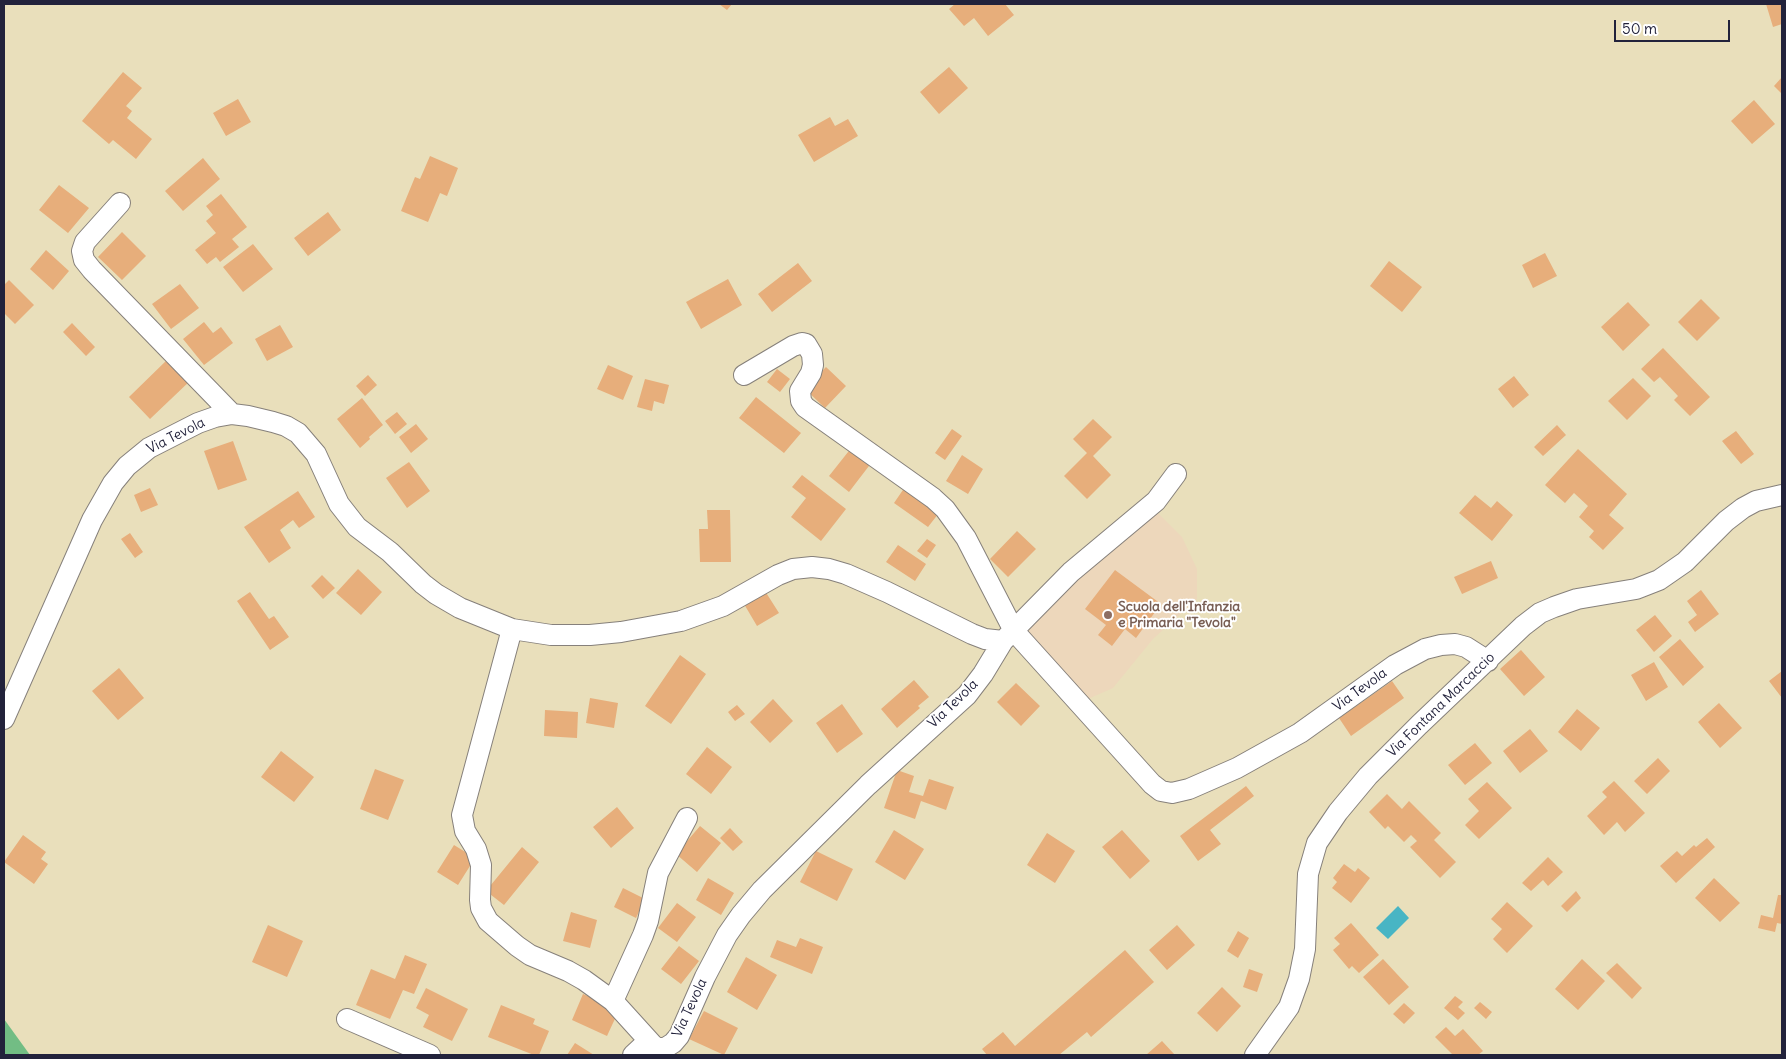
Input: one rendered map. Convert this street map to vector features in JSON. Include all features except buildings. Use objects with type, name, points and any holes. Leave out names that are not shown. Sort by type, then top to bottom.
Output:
[{"type":"street","points":[[120,203],[85,242],[82,251],[84,260],[232,414]]},
{"type":"street","name":"Via Tevola","points":[[744,375],[794,346],[802,343],[806,344],[812,354],[813,365],[811,373],[800,391],[803,404],[809,411],[933,498],[945,509],[966,538],[1008,636],[1157,789],[1166,792],[1179,791],[1208,781],[1272,749],[1310,726],[1395,665],[1425,649],[1441,644],[1455,644],[1466,647],[1488,661]]},
{"type":"street","name":"Via Tevola","points":[[4,719],[92,520],[113,483],[127,466],[149,448],[198,423],[214,417],[232,414],[273,422],[286,426],[298,433],[316,454],[339,504],[358,527],[390,552],[436,594],[460,608],[512,629],[551,635],[590,635],[668,624],[699,616],[723,606],[778,575],[793,569],[812,567],[846,574],[985,639],[1008,636]]},
{"type":"street","name":"Via Tevola","points":[[648,1041],[654,1046],[661,1048],[668,1047],[676,1040],[716,955],[751,903],[863,790],[967,694],[983,674],[1008,636],[1071,572],[1156,501],[1176,474]]},
{"type":"street","name":"Via Fontana Marcaccio","points":[[1255,1055],[1289,1006],[1299,979],[1305,949],[1308,874],[1320,838],[1347,800],[1368,776],[1419,724],[1524,626],[1547,609],[1577,599],[1636,589],[1659,580],[1685,562],[1726,521],[1743,508],[1763,498],[1782,495]]},
{"type":"street","points":[[512,629],[462,815],[465,831],[476,849],[482,865],[481,908],[488,921],[523,950],[577,975],[613,1001],[648,1041],[633,1055]]},
{"type":"street","points":[[613,1001],[643,935],[658,874],[687,818]]},
{"type":"street","points":[[348,1019],[430,1055]]},
{"type":"shaded area","name":"Scuola dell'Infanzia e Primaria \"Tevola\"","points":[[1158,513],[1182,537],[1197,569],[1197,599],[1153,639],[1113,688],[1088,699],[1023,631],[1074,572]]},
{"type":"green space","points":[[4,1019],[30,1055],[4,1055]]},
{"type":"water","points":[[1398,906],[1409,918],[1388,939],[1376,928]]},
{"type":"place","name":"Scuola dell'Infanzia e Primaria \"Tevola\"","points":[[1108,615]]}]
